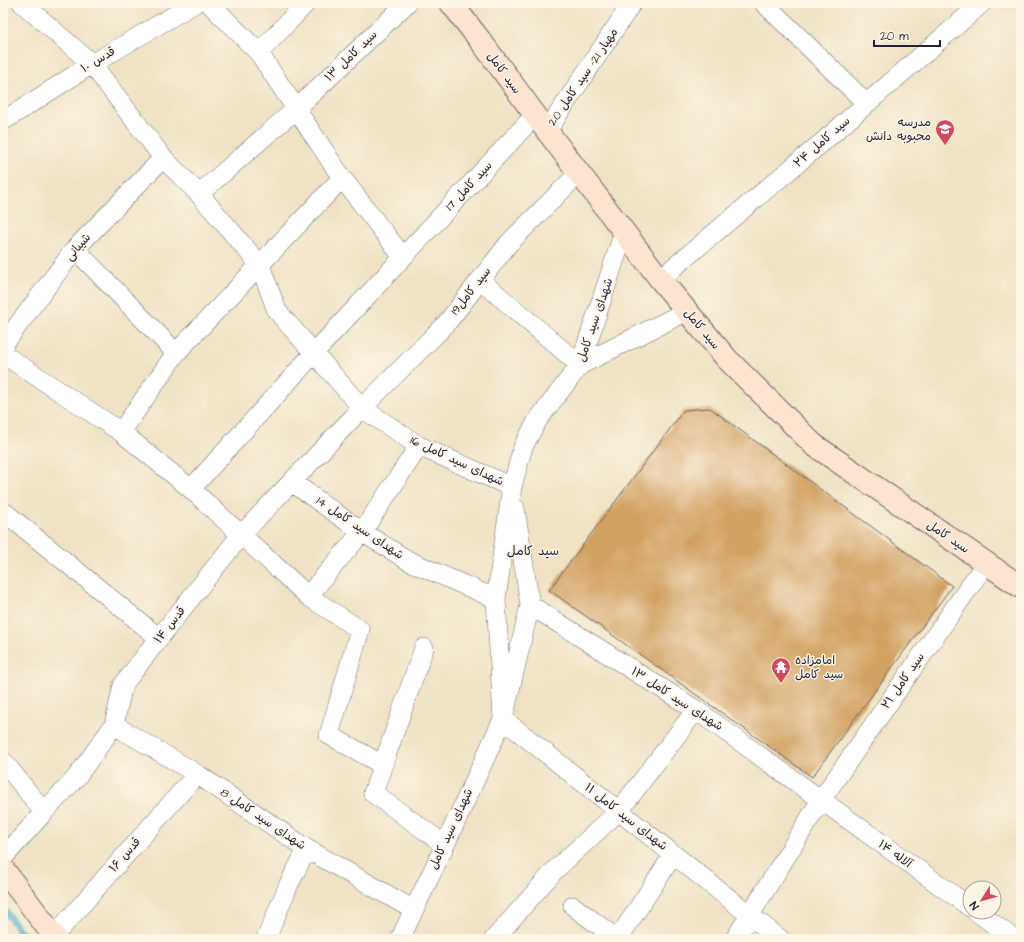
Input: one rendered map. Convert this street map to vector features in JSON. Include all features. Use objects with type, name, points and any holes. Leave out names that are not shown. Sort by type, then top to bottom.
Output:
[{"type":"street","points":[[22,3],[92,64],[163,158],[199,194],[260,265]]},
{"type":"street","name":"قدس ۱۰","points":[[3,121],[92,64],[196,3]]},
{"type":"street","points":[[209,3],[258,53],[342,178],[402,257]]},
{"type":"street","points":[[258,53],[306,3]]},
{"type":"street","name":"سید کامل ۱۳","points":[[199,194],[296,109],[407,3]]},
{"type":"street","name":"سید کامل","points":[[451,3],[660,279],[727,359],[814,445],[1021,587]]},
{"type":"street","name":"مهیار 21- سید کامل 20","points":[[541,123],[632,3]]},
{"type":"street","points":[[764,3],[866,103]]},
{"type":"street","name":"سید کامل ۲۴","points":[[660,279],[825,140],[982,3]]},
{"type":"street","name":"سید کامل 17","points":[[191,489],[402,257],[541,123]]},
{"type":"street","name":"شیبانی","points":[[3,344],[75,249],[163,158]]},
{"type":"street","name":"سید کامل19","points":[[362,408],[446,324],[510,243],[579,173]]},
{"type":"street","points":[[121,432],[176,353],[342,178]]},
{"type":"street","name":"شهدای سید کامل","points":[[503,720],[496,599],[512,487],[523,447],[538,421],[580,366],[624,232]]},
{"type":"street","points":[[75,249],[176,353]]},
{"type":"street","name":"شهدای سید کامل 16","points":[[260,265],[277,311],[362,408],[419,446],[512,487]]},
{"type":"street","points":[[480,280],[580,366],[687,310]]},
{"type":"street","points":[[3,354],[121,432],[191,489],[308,596],[360,630],[330,735],[383,765]]},
{"type":"street","name":"قدس ۱۴","points":[[3,858],[76,778],[114,724],[124,685],[159,638],[241,535],[362,408]]},
{"type":"street","points":[[308,596],[362,532],[419,446]]},
{"type":"street","name":"شهدای سید کامل 14","points":[[292,482],[362,532],[409,561],[496,599]]},
{"type":"street","name":"شهدای سید کامل","points":[[400,939],[503,720],[530,605],[512,487]]},
{"type":"street","points":[[3,511],[159,638]]},
{"type":"street","name":"سید کامل ۲۱","points":[[735,939],[821,800],[986,563]]},
{"type":"street","name":"شهدای سید کامل ۱۳","points":[[530,605],[696,710],[821,800]]},
{"type":"street","points":[[424,648],[373,793],[445,845]]},
{"type":"street","points":[[494,939],[555,870],[619,811],[696,710]]},
{"type":"street","name":"شهدای سید کامل ۱۱","points":[[503,720],[780,939]]},
{"type":"street","name":"شهدای سید کامل 8","points":[[114,724],[197,774],[307,849],[414,910]]},
{"type":"street","points":[[3,761],[44,812]]},
{"type":"street","name":"قدس ۱۶","points":[[55,937],[197,774]]},
{"type":"street","name":"آلاله ۱۴","points":[[821,800],[962,901]]},
{"type":"street","points":[[266,939],[289,884],[307,849]]},
{"type":"street","points":[[573,906],[617,939],[673,855]]},
{"type":"street","points":[[3,869],[55,937]]},
{"type":"street","points":[[988,920],[1014,939]]},
{"type":"building","name":"امامزاده سید کامل","points":[[710,408],[952,586],[812,777],[549,590],[684,410]]},
{"type":"waterway","points":[[3,908],[26,939]]},
{"type":"place","name":"مدرسه محبوبه دانش","points":[[945,146]]},
{"type":"place","name":"امامزاده سید کامل","points":[[781,684]]},
{"type":"district","name":"سید کامل","points":[[533,551]]}]
